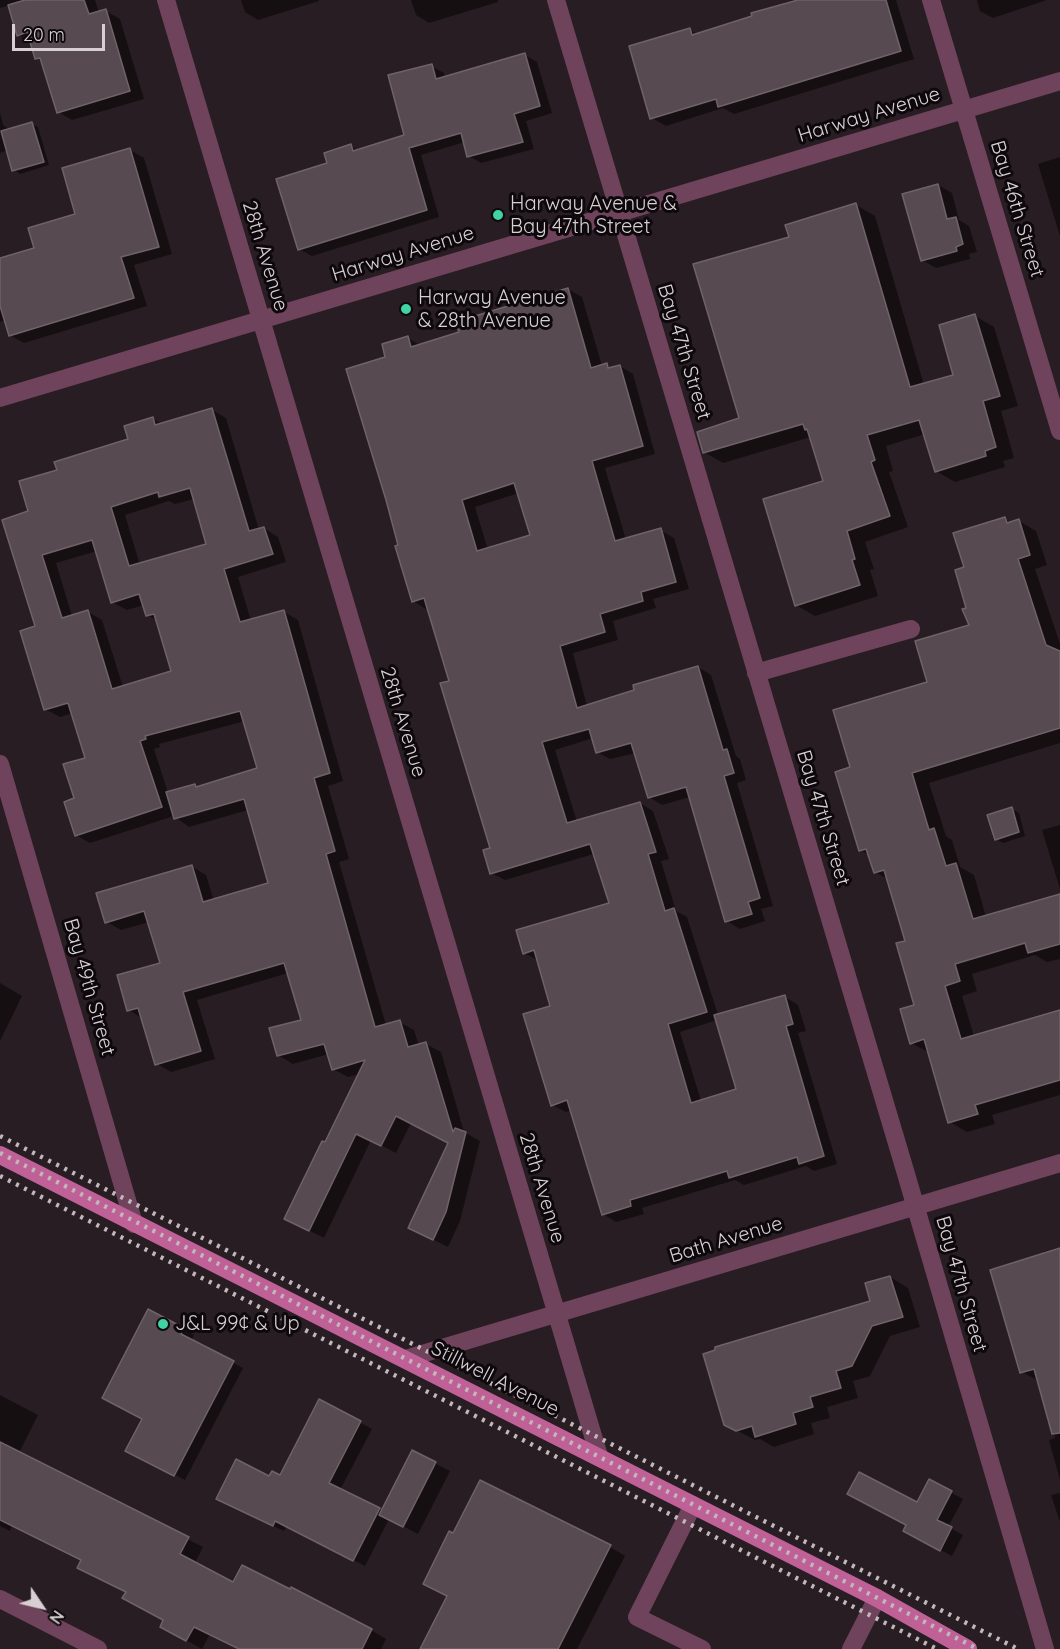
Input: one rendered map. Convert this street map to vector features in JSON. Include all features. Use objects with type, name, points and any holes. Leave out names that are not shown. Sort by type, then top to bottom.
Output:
[{"type":"main road","name":"Stillwell Avenue","points":[[0,1155],[599,1456],[877,1598],[968,1649]]},
{"type":"street","name":"28th Avenue","points":[[166,0],[599,1456]]},
{"type":"street","name":"Bay 47th Street","points":[[556,0],[1045,1649]]},
{"type":"street","name":"Bay 46th Street","points":[[931,0],[1060,431]]},
{"type":"street","name":"Harway Avenue","points":[[0,398],[1060,81]]},
{"type":"street","points":[[756,672],[911,629]]},
{"type":"street","name":"Bay 49th Street","points":[[0,764],[134,1224]]},
{"type":"street","name":"Bath Avenue","points":[[405,1359],[1060,1163]]},
{"type":"street","points":[[693,1505],[637,1617],[702,1649]]},
{"type":"street","points":[[851,1649],[877,1598]]},
{"type":"street","points":[[0,1599],[98,1649]]},
{"type":"building","points":[[25,0],[84,0],[89,14],[106,9],[130,91],[57,113],[40,58],[35,59],[27,32],[17,36],[8,5]]},
{"type":"building","points":[[798,0],[886,0],[901,51],[718,107],[716,99],[650,119],[629,46],[690,28],[692,35],[752,16],[751,13]]},
{"type":"building","points":[[525,53],[540,106],[514,114],[523,142],[467,157],[461,133],[409,148],[427,210],[298,250],[276,179],[327,163],[324,153],[351,144],[353,151],[404,135],[388,75],[432,64],[436,79]]},
{"type":"building","points":[[32,122],[44,162],[12,171],[1,131]]},
{"type":"building","points":[[130,148],[159,247],[121,257],[134,298],[9,336],[0,306],[0,258],[34,248],[28,228],[75,214],[62,168]]},
{"type":"building","points":[[938,184],[947,219],[956,217],[963,244],[956,247],[957,251],[921,261],[902,194]]},
{"type":"building","points":[[856,203],[910,387],[953,375],[939,325],[975,314],[1000,396],[983,401],[996,447],[985,451],[986,456],[935,472],[919,420],[867,435],[875,460],[871,462],[890,516],[847,531],[855,559],[852,560],[860,585],[795,606],[763,499],[823,481],[807,429],[805,430],[803,424],[703,453],[697,432],[739,418],[693,264],[789,237],[785,225]]},
{"type":"building","points":[[568,288],[591,368],[607,363],[608,368],[620,365],[643,446],[592,461],[615,541],[661,528],[676,582],[641,592],[643,601],[600,614],[605,632],[560,646],[577,708],[634,690],[633,685],[698,666],[723,750],[727,749],[734,773],[724,776],[760,898],[748,902],[752,914],[725,922],[686,787],[648,798],[631,743],[596,753],[589,729],[542,742],[567,823],[640,802],[656,852],[648,854],[665,911],[674,908],[707,1012],[668,1024],[691,1103],[736,1089],[714,1015],[785,995],[793,1024],[786,1026],[824,1156],[799,1164],[797,1157],[729,1178],[727,1171],[630,1200],[631,1206],[602,1215],[567,1100],[551,1106],[523,1014],[550,1006],[534,950],[523,954],[516,930],[609,903],[590,844],[490,874],[483,850],[490,848],[440,683],[449,681],[424,598],[412,602],[395,546],[398,545],[386,500],[346,369],[385,357],[382,344],[408,336],[411,347],[459,332],[455,322]],"holes":[[[514,483],[530,535],[477,551],[462,500]]]},
{"type":"building","points":[[212,408],[249,531],[264,527],[273,554],[224,569],[240,622],[284,610],[330,773],[314,778],[335,851],[326,854],[375,1027],[400,1020],[408,1047],[426,1042],[453,1132],[455,1128],[466,1132],[446,1212],[433,1240],[408,1228],[448,1143],[396,1116],[381,1146],[356,1134],[309,1231],[284,1219],[365,1060],[332,1070],[324,1044],[277,1056],[269,1028],[301,1020],[284,963],[183,992],[201,1051],[155,1065],[138,1008],[127,1011],[117,975],[160,963],[144,911],[105,923],[96,893],[192,865],[203,902],[268,883],[244,799],[174,819],[166,792],[195,784],[196,787],[257,768],[240,711],[145,736],[146,739],[140,741],[162,807],[75,836],[64,802],[74,798],[63,764],[85,758],[68,703],[44,710],[20,631],[35,626],[2,520],[28,511],[19,481],[57,470],[54,462],[128,439],[124,426],[153,417],[155,425]],"holes":[[[190,488],[206,544],[129,566],[111,507],[158,492],[159,497]],[[92,540],[111,603],[139,594],[146,616],[154,614],[171,671],[112,689],[88,610],[62,618],[42,555]]]},
{"type":"building","points":[[1005,517],[1007,523],[1019,519],[1030,555],[1018,559],[1046,645],[1060,651],[1060,728],[912,773],[929,830],[934,828],[946,866],[956,863],[973,919],[1060,894],[1060,944],[1028,953],[1025,943],[955,964],[960,981],[945,986],[961,1039],[1060,1010],[1060,1080],[975,1105],[978,1114],[948,1123],[924,1039],[910,1044],[900,1009],[914,1005],[896,943],[905,941],[884,870],[874,873],[866,849],[859,851],[835,772],[850,767],[833,710],[927,682],[915,641],[969,625],[962,609],[966,608],[955,570],[964,567],[953,533]]},
{"type":"building","points":[[1012,807],[1019,832],[995,840],[987,815]]},
{"type":"building","points":[[1060,1248],[1060,1433],[1052,1434],[1034,1369],[1020,1373],[990,1270]]},
{"type":"building","points":[[890,1276],[903,1317],[872,1326],[852,1366],[836,1371],[841,1388],[810,1397],[813,1407],[793,1413],[796,1424],[755,1437],[752,1426],[736,1431],[724,1425],[703,1354],[715,1350],[715,1347],[870,1301],[865,1283]]},
{"type":"building","points":[[148,1309],[184,1328],[181,1334],[234,1361],[174,1476],[125,1451],[142,1419],[102,1398]]},
{"type":"building","points":[[319,1399],[361,1421],[329,1483],[380,1508],[353,1561],[275,1521],[273,1526],[216,1499],[236,1459],[269,1476],[272,1471],[280,1475]]},
{"type":"building","points":[[0,1442],[189,1537],[180,1554],[233,1582],[242,1565],[290,1589],[291,1587],[372,1629],[362,1649],[239,1649],[194,1627],[186,1641],[160,1627],[163,1620],[122,1598],[126,1592],[77,1568],[81,1560],[0,1520]]},
{"type":"building","points":[[412,1450],[436,1462],[403,1527],[379,1515]]},
{"type":"building","points":[[859,1472],[917,1502],[929,1479],[952,1491],[937,1520],[952,1527],[940,1551],[903,1531],[906,1525],[847,1494]]},
{"type":"building","points":[[480,1480],[611,1545],[558,1649],[420,1649],[447,1596],[423,1584],[449,1531],[453,1533]]},
{"type":"railway","points":[[0,1136],[1018,1649]]},
{"type":"railway","points":[[0,1153],[978,1649]]},
{"type":"railway","points":[[0,1176],[937,1649]]},
{"type":"place","name":"Harway Avenue & Bay 47th Street","points":[[498,215]]},
{"type":"place","name":"Harway Avenue & 28th Avenue","points":[[406,309]]},
{"type":"place","name":"J&L 99¢ & Up","points":[[163,1324]]}]
